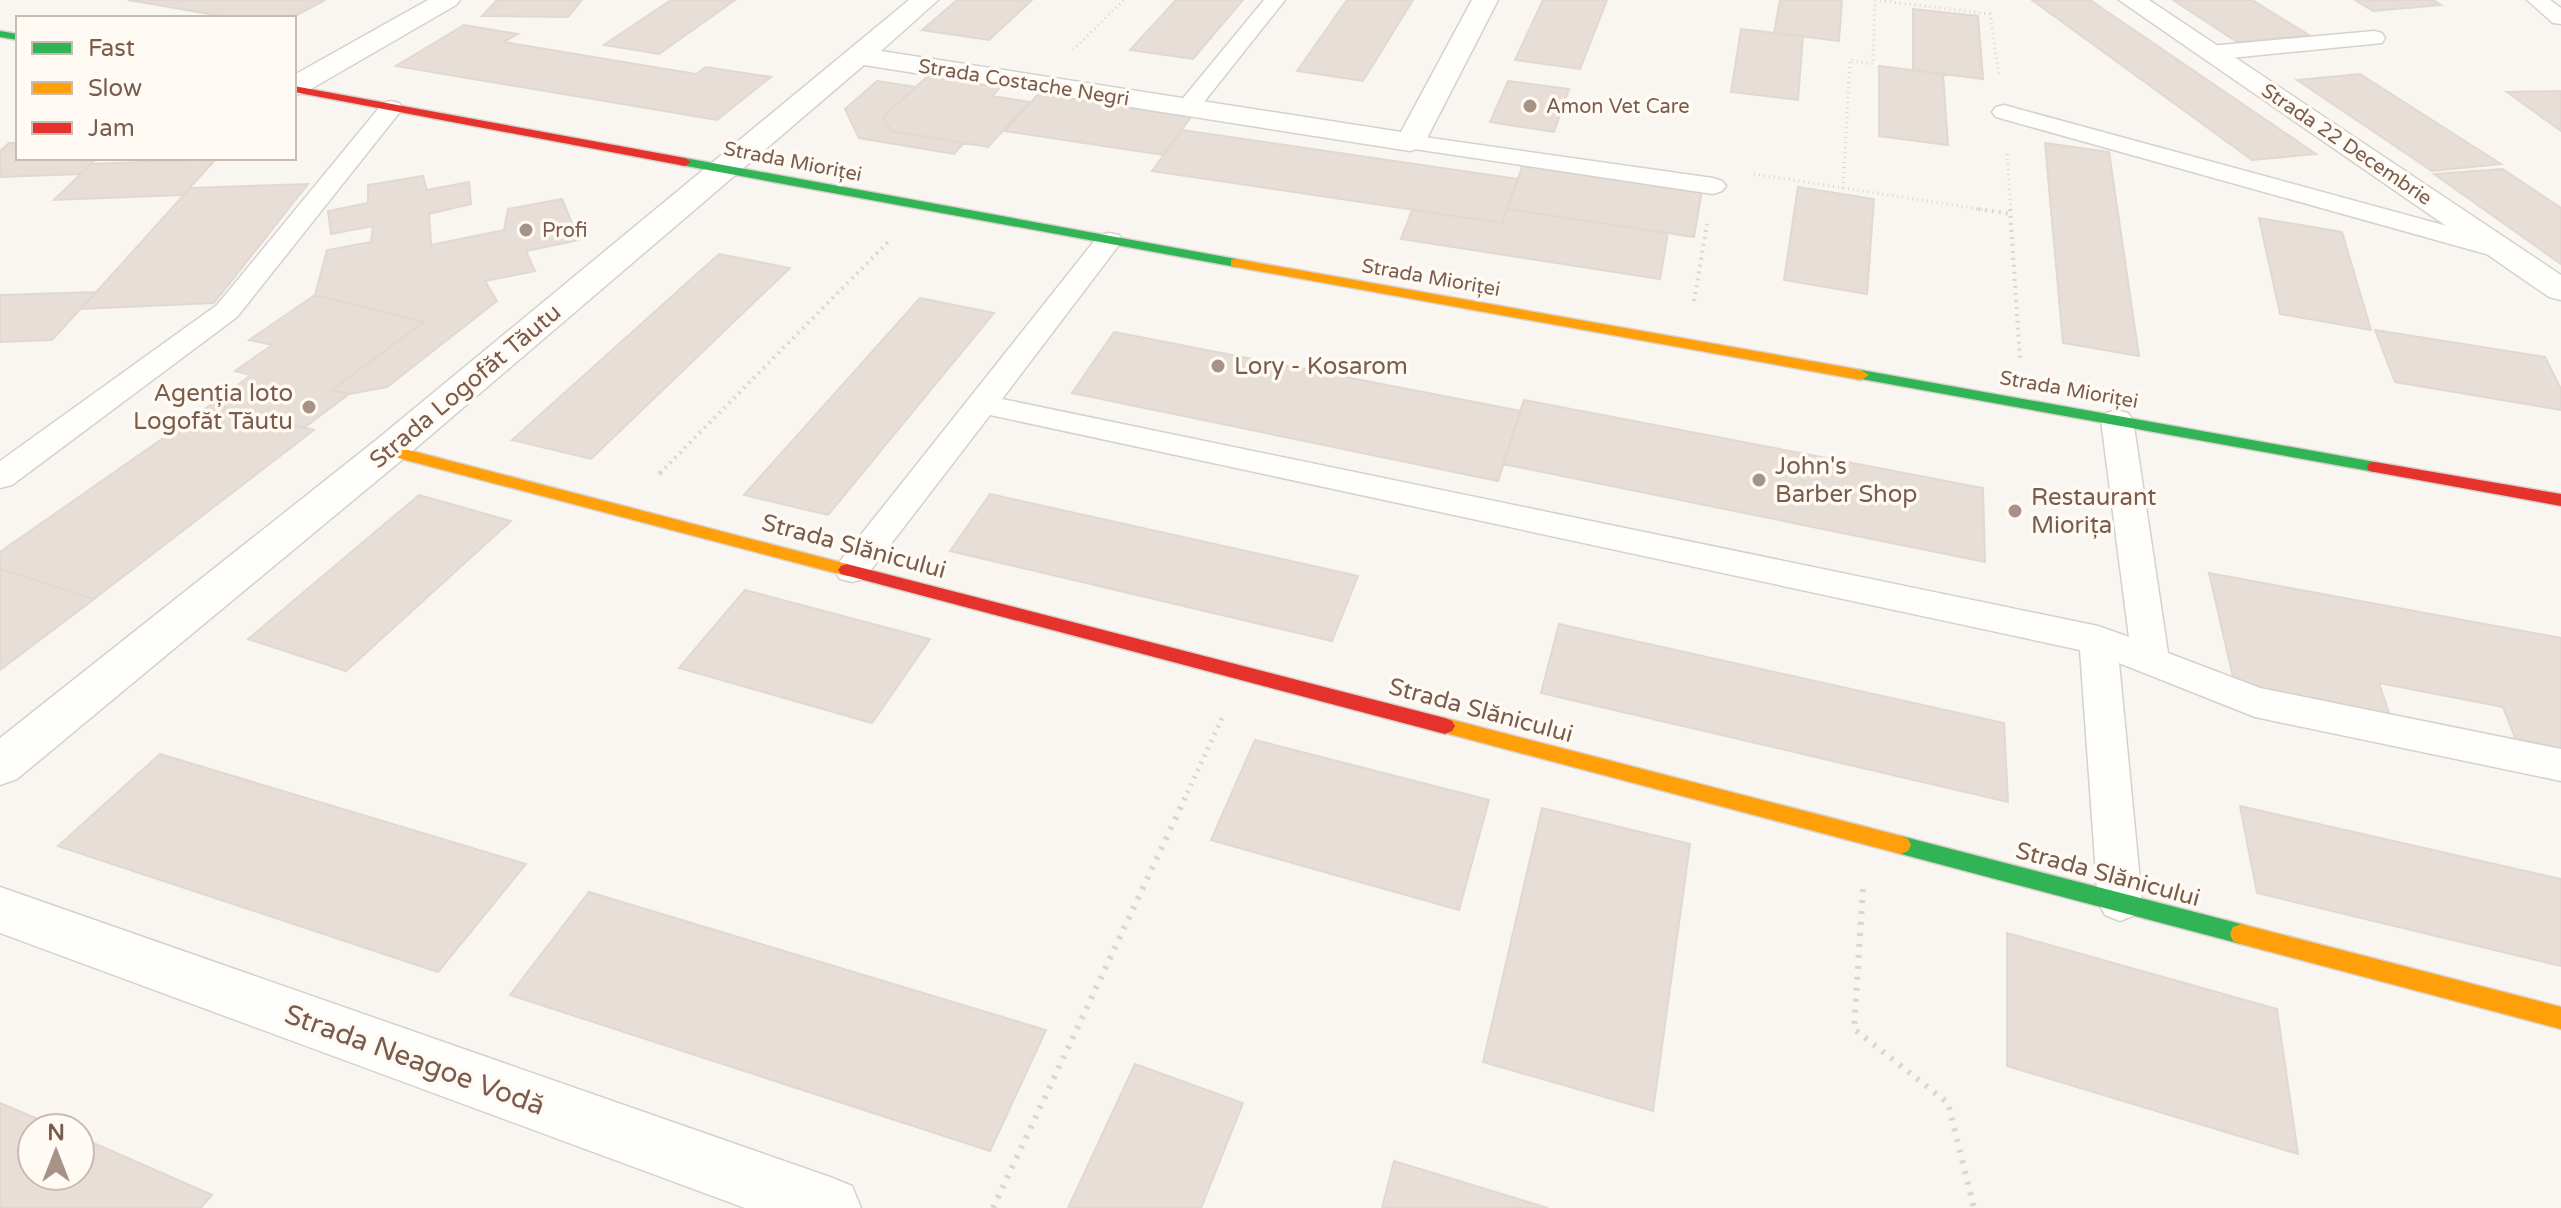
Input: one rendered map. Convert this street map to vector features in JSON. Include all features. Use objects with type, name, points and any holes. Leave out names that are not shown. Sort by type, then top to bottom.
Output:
[{"type":"main road","name":"Strada Mioriței","points":[[296,88],[1109,241],[2561,500]]},
{"type":"main road","name":"Strada Slănicului","points":[[389,450],[2561,1018]]},
{"type":"street","points":[[296,87],[447,0]]},
{"type":"street","name":"Strada Logofăt Tăutu","points":[[0,765],[389,450],[925,0]]},
{"type":"street","points":[[1410,142],[1485,0]]},
{"type":"street","name":"Strada 22 Decembrie","points":[[2132,0],[2561,290]]},
{"type":"street","name":"Strada Costache Negri","points":[[859,56],[1410,142]]},
{"type":"street","name":"Strada Neagoe Vodă","points":[[0,910],[830,1208]]},
{"type":"lane","points":[[1188,107],[1275,0]]},
{"type":"lane","points":[[2537,0],[2561,18]]},
{"type":"lane","points":[[2210,53],[2374,38]]},
{"type":"lane","points":[[0,477],[227,311],[391,108]]},
{"type":"lane","points":[[2004,112],[2503,250]]},
{"type":"lane","points":[[1410,142],[1713,186]]},
{"type":"lane","points":[[852,570],[1109,241]]},
{"type":"lane","points":[[982,404],[2098,640],[2255,702],[2561,765]]},
{"type":"lane","points":[[2117,420],[2151,661]]},
{"type":"lane","points":[[2098,640],[2120,902]]},
{"type":"path","points":[[1039,84],[1124,0]]},
{"type":"path","points":[[1843,188],[1850,60],[1873,64],[1875,0],[1990,14],[2004,112],[2023,404]]},
{"type":"path","points":[[1687,345],[1717,169],[2011,214]]},
{"type":"path","points":[[623,511],[922,207]]},
{"type":"path","points":[[993,1208],[1244,672]]},
{"type":"path","points":[[1866,836],[1854,1029],[1948,1103],[1974,1208]]},
{"type":"building","points":[[128,0],[325,0],[295,16],[221,16]]},
{"type":"building","points":[[497,0],[582,0],[568,17],[482,16]]},
{"type":"building","points":[[671,0],[735,0],[659,54],[604,45]]},
{"type":"building","points":[[957,0],[1032,0],[989,40],[922,30]]},
{"type":"building","points":[[1176,0],[1243,0],[1193,59],[1130,50]]},
{"type":"building","points":[[1347,0],[1413,0],[1363,81],[1297,71]]},
{"type":"building","points":[[1543,0],[1607,0],[1580,69],[1515,60]]},
{"type":"building","points":[[1780,0],[1842,0],[1839,41],[1774,33]]},
{"type":"building","points":[[2032,0],[2090,0],[2316,154],[2252,160]]},
{"type":"building","points":[[2173,0],[2252,0],[2309,35],[2237,42]]},
{"type":"building","points":[[2355,0],[2433,0],[2441,5],[2373,11]]},
{"type":"building","points":[[1913,9],[1978,16],[1983,79],[1913,70]]},
{"type":"building","points":[[464,25],[518,34],[504,42],[696,74],[706,67],[771,77],[717,120],[396,66]]},
{"type":"building","points":[[1741,29],[1803,36],[1798,100],[1731,92]]},
{"type":"building","points":[[1879,66],[1943,74],[1948,145],[1879,136]]},
{"type":"building","points":[[930,74],[1003,85],[992,96],[1030,102],[988,147],[891,131],[883,117]]},
{"type":"building","points":[[2360,74],[2501,164],[2432,171],[2297,80]]},
{"type":"building","points":[[877,81],[916,87],[883,117],[891,131],[964,143],[954,154],[859,138],[845,109]]},
{"type":"building","name":"Amon Vet Care","points":[[1508,81],[1569,89],[1554,132],[1490,122]]},
{"type":"building","points":[[2561,91],[2561,131],[2507,92]]},
{"type":"building","points":[[1038,94],[1191,117],[1163,155],[1005,131]]},
{"type":"building","points":[[1182,130],[1518,179],[1502,223],[1152,171]]},
{"type":"building","points":[[9,143],[16,143],[16,160],[95,160],[81,174],[0,177],[0,151]]},
{"type":"building","points":[[2045,143],[2109,152],[2139,356],[2063,343]]},
{"type":"building","points":[[215,160],[183,195],[54,200],[91,164]]},
{"type":"building","points":[[1523,164],[1702,190],[1694,237],[1507,209]]},
{"type":"building","points":[[2503,169],[2561,208],[2561,264],[2434,174]]},
{"type":"building","points":[[423,176],[427,190],[469,182],[471,204],[429,214],[431,245],[504,230],[508,209],[562,199],[579,240],[526,251],[535,271],[485,281],[497,301],[387,387],[349,394],[332,390],[424,322],[315,295],[327,250],[371,242],[373,226],[331,234],[328,211],[368,203],[368,185]]},
{"type":"building","points":[[308,184],[214,303],[81,309],[190,188]]},
{"type":"building","points":[[1798,187],[1874,199],[1867,294],[1784,280]]},
{"type":"building","points":[[1507,209],[1668,233],[1660,279],[1401,239],[1412,210],[1502,223]]},
{"type":"building","points":[[2259,218],[2342,232],[2371,330],[2280,314]]},
{"type":"building","points":[[719,254],[790,268],[591,459],[512,440]]},
{"type":"building","points":[[96,292],[52,340],[0,342],[0,295]]},
{"type":"building","points":[[315,295],[424,322],[332,390],[349,394],[304,428],[212,404],[251,375],[235,371],[272,345],[249,340]]},
{"type":"building","points":[[920,298],[994,313],[828,515],[744,495]]},
{"type":"building","points":[[2375,330],[2545,357],[2561,389],[2561,410],[2395,382]]},
{"type":"building","points":[[1114,332],[1521,411],[1498,481],[1072,393]]},
{"type":"building","points":[[1524,400],[1983,488],[1985,562],[1503,464]]},
{"type":"building","points":[[212,404],[314,430],[94,599],[0,569],[0,552]]},
{"type":"building","points":[[990,494],[1358,576],[1332,641],[950,551]]},
{"type":"building","points":[[419,495],[511,521],[346,671],[248,639]]},
{"type":"building","points":[[0,569],[94,599],[0,670]]},
{"type":"building","points":[[2209,573],[2561,638],[2561,753],[2518,745],[2503,707],[2379,683],[2390,716],[2235,686]]},
{"type":"building","points":[[745,590],[930,639],[872,723],[679,668]]},
{"type":"building","points":[[1559,624],[2004,723],[2008,802],[1541,693]]},
{"type":"building","points":[[1255,740],[1489,800],[1459,910],[1211,840]]},
{"type":"building","points":[[160,754],[526,864],[438,972],[58,846]]},
{"type":"building","points":[[2240,806],[2561,879],[2561,966],[2257,893]]},
{"type":"building","points":[[1542,808],[1690,844],[1653,1111],[1483,1062]]},
{"type":"building","points":[[589,892],[1046,1030],[990,1151],[510,995]]},
{"type":"building","points":[[2007,933],[2277,1009],[2298,1154],[2007,1066]]},
{"type":"building","points":[[1135,1064],[1243,1103],[1201,1208],[1068,1208]]},
{"type":"building","points":[[0,1103],[21,1112],[16,1112],[16,1192],[96,1192],[96,1144],[212,1195],[201,1208],[0,1208]]},
{"type":"building","points":[[1394,1161],[1548,1208],[1382,1208]]},
{"type":"traffic: fast","points":[[0,34],[16,37]]},
{"type":"traffic: fast","points":[[685,162],[1236,263]]},
{"type":"traffic: fast","points":[[1861,375],[2375,467]]},
{"type":"traffic: fast","points":[[1901,845],[2241,934]]},
{"type":"traffic: slow","points":[[1236,263],[1861,375]]},
{"type":"traffic: slow","points":[[389,450],[847,570]]},
{"type":"traffic: slow","points":[[1445,726],[1901,845]]},
{"type":"traffic: slow","points":[[2241,934],[2561,1018]]},
{"type":"traffic: jam","points":[[296,89],[685,162]]},
{"type":"traffic: jam","points":[[2375,467],[2561,500]]},
{"type":"traffic: jam","points":[[847,570],[1445,726]]},
{"type":"place","name":"Amon Vet Care","points":[[1530,106]]},
{"type":"place","name":"Profi","points":[[526,230]]},
{"type":"place","name":"Lory - Kosarom","points":[[1218,366]]},
{"type":"place","name":"Agenția loto Logofăt Tăutu","points":[[309,407]]},
{"type":"place","name":"John's Barber Shop","points":[[1759,480]]},
{"type":"place","name":"Restaurant Miorița","points":[[2015,511]]}]
